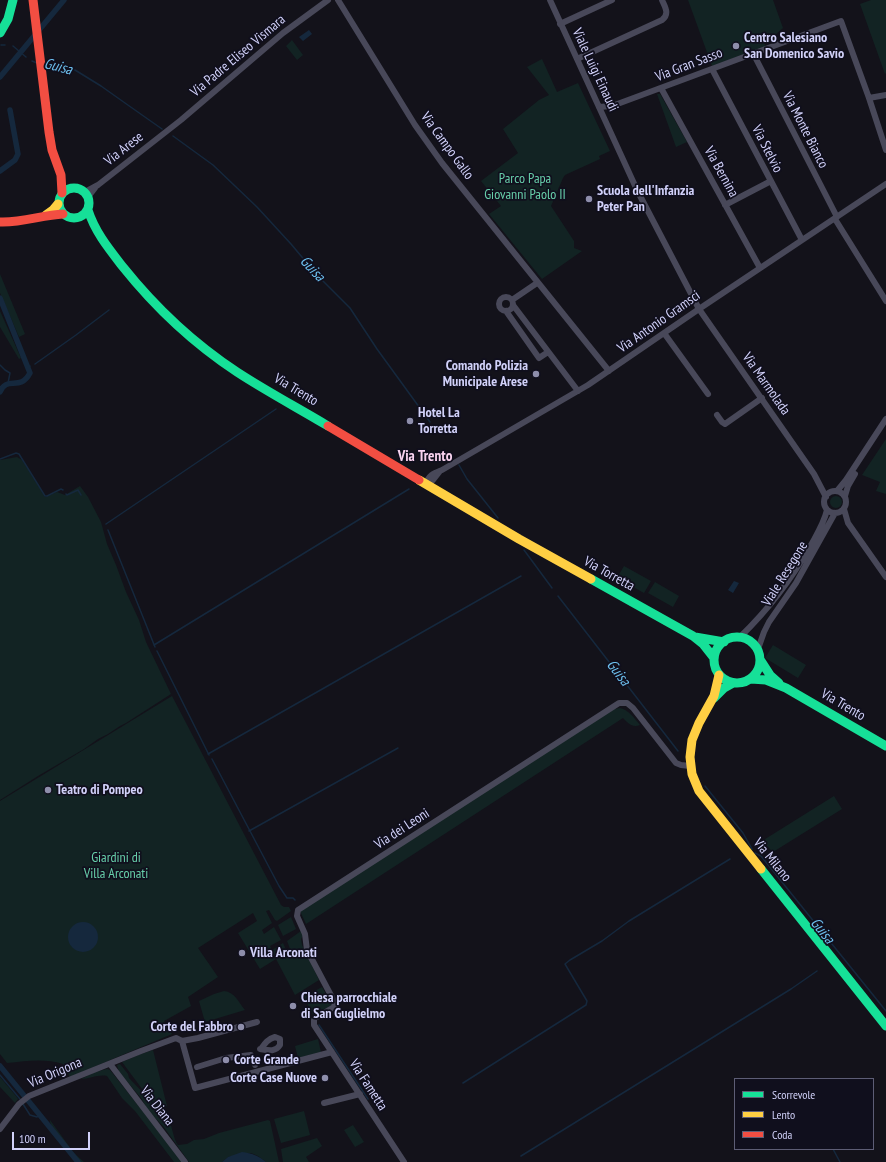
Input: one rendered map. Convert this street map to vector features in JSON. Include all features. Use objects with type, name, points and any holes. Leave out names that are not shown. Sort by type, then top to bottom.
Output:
[{"type":"main road","points":[[0,33],[8,19],[13,0]]},
{"type":"main road","points":[[32,0],[52,150],[60,175],[62,193]]},
{"type":"main road","points":[[60,175],[72,188]]},
{"type":"main road","points":[[62,193],[67,189],[72,188],[81,189],[87,195]]},
{"type":"main road","name":"Via Trento","points":[[45,216],[58,204],[62,193]]},
{"type":"main road","name":"Via Trento","points":[[87,195],[90,204],[88,210],[96,231],[121,265],[151,300],[211,354],[237,372],[513,536]]},
{"type":"main road","points":[[58,204],[63,214]]},
{"type":"main road","points":[[78,218],[84,215],[88,210]]},
{"type":"main road","name":"Via Trento","points":[[0,222],[20,222],[45,216],[63,214],[71,218],[78,218],[96,231]]},
{"type":"main road","name":"Via Torretta","points":[[513,536],[693,636],[703,644],[714,658]]},
{"type":"main road","name":"Via Torretta","points":[[693,636],[724,642]]},
{"type":"main road","points":[[761,661],[758,672],[751,679],[742,683],[733,683],[725,680],[719,675],[715,667],[714,658],[717,649],[724,642],[740,637],[750,641],[758,649],[761,661],[774,681]]},
{"type":"main road","points":[[714,698],[719,675]]},
{"type":"main road","points":[[751,679],[774,681]]},
{"type":"main road","name":"Via Trento","points":[[774,681],[886,746]]},
{"type":"main road","points":[[714,698],[733,683]]},
{"type":"main road","name":"Via Milano","points":[[714,698],[693,735],[690,747],[690,766],[693,781],[699,791],[886,1026]]},
{"type":"street","name":"Via Padre Eliseo Vismara","points":[[165,132],[275,39],[328,0]]},
{"type":"street","name":"Via Campo Gallo","points":[[338,0],[415,126],[442,163],[609,371]]},
{"type":"street","name":"Viale Luigi Einaudi","points":[[550,0],[598,107],[646,208],[699,309]]},
{"type":"street","points":[[560,24],[612,0]]},
{"type":"street","points":[[577,59],[662,20],[666,16],[666,9],[662,0]]},
{"type":"street","name":"Via Gran Sasso","points":[[598,107],[612,106],[841,21],[869,98]]},
{"type":"street","name":"Via Monte Bianco","points":[[753,53],[836,218],[851,245],[886,300]]},
{"type":"street","name":"Via Stelvio","points":[[712,69],[802,240]]},
{"type":"street","name":"Via Bernina","points":[[660,88],[760,268]]},
{"type":"street","points":[[886,95],[869,98],[886,150]]},
{"type":"street","name":"Via Gran Sasso","points":[[602,115],[612,106]]},
{"type":"street","name":"Via Arese","points":[[87,195],[165,132]]},
{"type":"street","points":[[725,205],[771,181]]},
{"type":"street","name":"Via Antonio Gramsci","points":[[426,485],[433,480],[440,471],[578,391],[609,371],[886,184]]},
{"type":"street","points":[[506,312],[512,309],[513,302],[537,283]]},
{"type":"street","points":[[548,352],[539,358],[506,312],[500,308],[500,301],[506,297],[513,302],[548,352],[578,391]]},
{"type":"street","name":"Via Marmolada","points":[[699,309],[814,474],[826,497]]},
{"type":"street","points":[[664,333],[708,394]]},
{"type":"street","points":[[717,415],[725,424],[762,398]]},
{"type":"street","points":[[848,522],[835,513],[827,510],[825,503],[826,497],[834,492],[846,480],[886,420]]},
{"type":"street","points":[[886,426],[850,482],[845,496],[846,504],[844,509],[848,522],[886,577]]},
{"type":"street","name":"Via Marmolada","points":[[814,474],[834,492]]},
{"type":"street","points":[[834,492],[845,496]]},
{"type":"street","points":[[835,513],[844,509]]},
{"type":"street","name":"Viale Resegone","points":[[740,637],[755,623],[786,585],[823,524],[827,510]]},
{"type":"street","name":"Viale Resegone","points":[[758,649],[769,622],[796,583],[835,513]]},
{"type":"street","name":"Via dei Leoni","points":[[314,1020],[317,1016],[334,1007],[335,1003],[307,950],[305,934],[297,916],[298,910],[619,703],[624,702],[629,704],[676,762],[681,765],[690,766]]},
{"type":"street","name":"Via Fametta","points":[[314,1020],[316,1028],[404,1162]]},
{"type":"street","name":"Via Origona","points":[[0,1129],[14,1110],[29,1096],[163,1042],[176,1038],[182,1041],[198,1038],[257,1022]]},
{"type":"street","points":[[182,1041],[193,1068],[195,1088],[257,1069],[291,1063],[332,1052]]},
{"type":"street","points":[[193,1068],[256,1051],[257,1069]]},
{"type":"street","name":"Via Diana","points":[[110,1064],[185,1162]]},
{"type":"street","points":[[324,1103],[360,1094]]},
{"type":"green space","points":[[688,0],[773,0],[783,28],[775,35],[764,41],[766,47],[712,66]]},
{"type":"green space","points":[[871,0],[886,0],[885,74],[860,4]]},
{"type":"green space","points":[[292,40],[303,55],[297,60],[286,46]]},
{"type":"green space","name":"Parco Papa Giovanni Paolo II","points":[[542,59],[557,92],[578,83],[610,151],[599,156],[600,159],[565,175],[563,178],[551,206],[574,241],[574,248],[582,251],[542,279],[489,214],[501,206],[481,181],[518,153],[503,129],[539,100],[549,95],[527,67]]},
{"type":"green space","points":[[657,94],[660,94],[687,142],[676,147]]},
{"type":"green space","points":[[0,274],[25,334],[19,337],[0,293]]},
{"type":"green space","points":[[0,311],[21,358],[19,359],[0,327]]},
{"type":"green space","points":[[886,439],[886,494],[876,491],[880,482],[862,475]]},
{"type":"green space","points":[[17,457],[22,460],[45,497],[57,492],[65,495],[80,486],[88,497],[101,522],[107,544],[139,620],[146,642],[171,694],[0,800],[0,460]]},
{"type":"green space","points":[[834,496],[838,496],[842,502],[838,508],[834,508],[830,504],[830,500]]},
{"type":"green space","points":[[624,566],[651,581],[644,593],[617,578]]},
{"type":"green space","points":[[655,582],[679,596],[673,607],[648,593]]},
{"type":"green space","points":[[773,645],[806,665],[798,678],[765,658]]},
{"type":"green space","name":"Giardini di Villa Arconati","points":[[172,696],[281,905],[284,907],[289,907],[291,911],[277,921],[269,910],[266,911],[272,923],[262,930],[264,934],[274,927],[281,940],[270,946],[272,950],[283,943],[289,956],[292,954],[287,941],[301,931],[303,936],[301,939],[302,945],[319,980],[295,995],[276,959],[260,969],[238,933],[257,921],[253,913],[198,948],[218,977],[188,997],[191,1006],[164,1021],[172,1034],[70,1077],[63,1064],[56,1062],[35,1060],[7,1063],[0,1054],[0,801]]},
{"type":"green space","points":[[620,708],[629,712],[640,725],[632,725],[623,718],[306,924],[300,911],[614,709]]},
{"type":"green space","points":[[834,796],[842,809],[773,852],[762,841]]},
{"type":"green space","points":[[291,917],[296,929],[283,936],[278,925]]},
{"type":"green space","points":[[322,987],[332,1005],[313,1015],[304,997]]},
{"type":"green space","points":[[224,991],[231,993],[245,1010],[205,1022],[199,1001]]},
{"type":"green space","points":[[318,1039],[321,1052],[298,1058],[295,1046]]},
{"type":"green space","points":[[153,1050],[167,1106],[157,1109],[122,1062]]},
{"type":"green space","points":[[120,1064],[128,1074],[129,1078],[150,1100],[156,1110],[167,1111],[178,1145],[187,1144],[194,1140],[204,1139],[219,1133],[268,1120],[270,1121],[279,1162],[266,1162],[251,1153],[228,1157],[222,1162],[189,1162],[163,1126],[149,1112],[141,1098],[119,1072],[117,1065]]},
{"type":"green space","points":[[107,1069],[110,1070],[183,1162],[174,1162],[135,1111],[122,1098],[107,1076],[81,1079],[95,1072]]},
{"type":"green space","points":[[0,1077],[18,1099],[15,1103],[0,1087]]},
{"type":"green space","points":[[304,1111],[310,1135],[281,1143],[274,1119]]},
{"type":"green space","points":[[50,1120],[74,1153],[84,1162],[80,1162],[62,1141],[53,1129]]},
{"type":"green space","points":[[353,1125],[364,1142],[355,1147],[344,1130]]},
{"type":"green space","points":[[317,1138],[322,1146],[306,1157],[309,1162],[283,1162],[281,1149]]},
{"type":"water","points":[[309,30],[312,34],[303,41],[299,37]]},
{"type":"water","points":[[734,581],[739,583],[733,593],[728,590]]},
{"type":"water","points":[[83,922],[94,926],[98,937],[94,948],[83,952],[72,948],[68,937],[72,926]]},
{"type":"water","points":[[242,1152],[255,1155],[266,1162],[222,1162],[228,1157]]},
{"type":"waterway","points":[[0,77],[64,0]]},
{"type":"waterway","name":"Guisa","points":[[13,46],[26,57]]},
{"type":"waterway","name":"Guisa","points":[[32,61],[37,63]]},
{"type":"waterway","name":"Guisa","points":[[45,64],[75,70],[101,86],[162,129]]},
{"type":"waterway","points":[[0,171],[15,160],[18,154],[10,110]]},
{"type":"waterway","name":"Guisa","points":[[173,136],[213,165],[257,207],[317,275],[350,308],[377,349],[430,422]]},
{"type":"waterway","points":[[0,298],[30,373],[22,382],[6,385],[0,392]]},
{"type":"waterway","points":[[35,364],[109,310]]},
{"type":"waterway","points":[[0,365],[10,373],[8,383]]},
{"type":"waterway","points":[[106,524],[276,409]]},
{"type":"waterway","points":[[0,459],[16,453],[19,454],[45,496],[61,489],[63,490]]},
{"type":"waterway","name":"Guisa","points":[[459,465],[467,479],[498,518]]},
{"type":"waterway","points":[[154,645],[409,489]]},
{"type":"waterway","points":[[66,494],[67,495],[78,490],[81,495]]},
{"type":"waterway","points":[[108,530],[155,647]]},
{"type":"waterway","name":"Guisa","points":[[524,550],[552,588]]},
{"type":"waterway","points":[[208,754],[521,576]]},
{"type":"waterway","name":"Guisa","points":[[558,596],[678,751]]},
{"type":"waterway","points":[[157,651],[209,755]]},
{"type":"waterway","points":[[249,831],[398,748]]},
{"type":"waterway","points":[[212,759],[279,886],[287,898],[293,898],[295,900]]},
{"type":"waterway","name":"Guisa","points":[[705,786],[743,833],[752,849]]},
{"type":"waterway","name":"Guisa","points":[[755,853],[761,856],[886,1011]]},
{"type":"waterway","points":[[463,1083],[586,1005],[587,1001],[565,964],[602,941],[629,921],[730,859]]},
{"type":"waterway","points":[[521,1156],[791,989],[817,971]]},
{"type":"waterway","points":[[319,1025],[368,1099]]},
{"type":"waterway","points":[[0,1066],[78,1162]]},
{"type":"waterway","points":[[0,1075],[20,1099]]},
{"type":"waterway","points":[[23,1104],[30,1115],[37,1117],[40,1115]]},
{"type":"waterway","points":[[834,1150],[840,1162]]},
{"type":"traffic: fast","points":[[0,33],[8,19],[13,0]]},
{"type":"traffic: fast","points":[[74,188],[85,192],[89,203],[85,214],[74,218],[63,214],[59,203],[63,192],[74,188]]},
{"type":"traffic: fast","points":[[88,210],[98,233],[135,282],[190,337],[237,372],[328,426]]},
{"type":"traffic: fast","points":[[591,579],[693,636],[703,644],[714,658]]},
{"type":"traffic: fast","points":[[695,637],[724,642]]},
{"type":"traffic: fast","points":[[732,637],[742,637],[750,641],[756,647],[760,655],[760,660],[760,665],[756,673],[750,679],[742,683],[732,683],[724,679],[718,673],[714,665],[714,655],[718,647],[724,641],[732,637]]},
{"type":"traffic: fast","points":[[761,661],[770,675],[779,683]]},
{"type":"traffic: fast","points":[[751,679],[766,680],[786,688],[886,746]]},
{"type":"traffic: fast","points":[[714,698],[724,688],[733,683]]},
{"type":"traffic: fast","points":[[761,869],[886,1026]]},
{"type":"traffic: slow","points":[[46,215],[58,204]]},
{"type":"traffic: slow","points":[[419,480],[519,539],[591,579]]},
{"type":"traffic: slow","points":[[719,675],[714,696],[699,723],[692,740],[690,757],[692,774],[699,791],[761,869]]},
{"type":"traffic: jam","points":[[33,0],[49,132],[52,150],[61,175],[62,193]]},
{"type":"traffic: jam","points":[[0,222],[63,214]]},
{"type":"traffic: jam","points":[[328,426],[419,480]]},
{"type":"place","name":"Centro Salesiano San Domenico Savio","points":[[736,46]]},
{"type":"place","name":"Scuola dell'Infanzia Peter Pan","points":[[589,199]]},
{"type":"place","name":"Comando Polizia Municipale Arese","points":[[536,374]]},
{"type":"place","name":"Hotel La Torretta","points":[[410,421]]},
{"type":"place","name":"Teatro di Pompeo","points":[[48,790]]},
{"type":"place","name":"Villa Arconati","points":[[242,953]]},
{"type":"place","name":"Chiesa parrocchiale di San Guglielmo","points":[[293,1006]]},
{"type":"place","name":"Corte del Fabbro","points":[[241,1027]]},
{"type":"place","name":"Corte Grande","points":[[226,1060]]},
{"type":"place","name":"Corte Case Nuove","points":[[325,1078]]},
{"type":"district","name":"Via Trento","points":[[425,457]]}]
